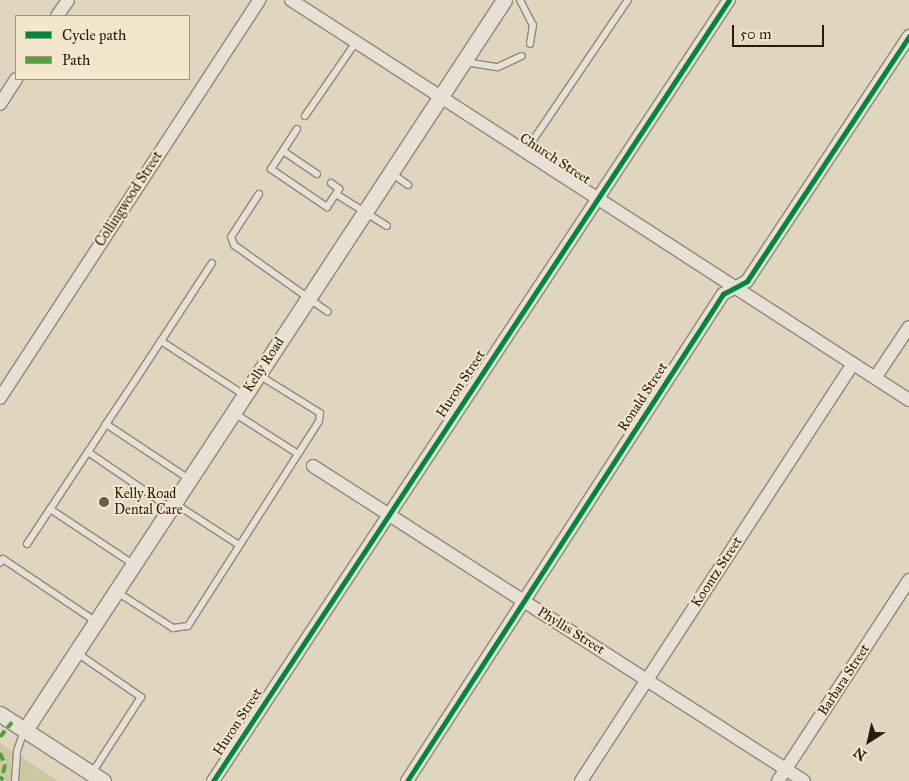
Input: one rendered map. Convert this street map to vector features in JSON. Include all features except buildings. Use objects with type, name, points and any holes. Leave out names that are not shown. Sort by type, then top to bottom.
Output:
[{"type":"street","points":[[58,15],[68,0]]},
{"type":"street","name":"Collingwood Street","points":[[0,398],[258,0]]},
{"type":"street","name":"Church Street","points":[[291,0],[909,400]]},
{"type":"street","name":"Kelly Road","points":[[25,730],[258,375],[306,298],[442,99],[504,0]]},
{"type":"street","name":"Huron Street","points":[[213,781],[596,198],[729,0]]},
{"type":"street","name":"Ronald Street","points":[[407,781],[723,294],[747,281],[909,36]]},
{"type":"street","points":[[0,104],[15,80]]},
{"type":"street","points":[[875,378],[909,327]]},
{"type":"street","name":"Koontz Street","points":[[581,781],[853,364]]},
{"type":"street","name":"Phyllis Street","points":[[313,466],[390,513],[524,602],[804,781]]},
{"type":"street","name":"Barbara Street","points":[[778,781],[909,580]]},
{"type":"street","points":[[0,714],[97,777]]},
{"type":"lane","points":[[520,0],[532,25],[530,44]]},
{"type":"lane","points":[[524,152],[628,0]]},
{"type":"lane","points":[[305,116],[356,42]]},
{"type":"lane","points":[[465,62],[498,67],[522,56]]},
{"type":"lane","points":[[297,129],[271,169],[328,206],[339,189],[331,183]]},
{"type":"lane","points":[[282,151],[317,174]]},
{"type":"lane","points":[[391,173],[408,185]]},
{"type":"lane","points":[[259,194],[231,237],[234,245],[328,312]]},
{"type":"lane","points":[[336,194],[387,226]]},
{"type":"lane","points":[[27,544],[212,263]]},
{"type":"lane","points":[[161,341],[244,395]]},
{"type":"lane","points":[[116,591],[173,628],[188,626],[298,454],[320,413],[258,375]]},
{"type":"lane","points":[[233,412],[298,454]]},
{"type":"lane","points":[[106,424],[189,479]]},
{"type":"lane","points":[[88,452],[239,545]]},
{"type":"lane","points":[[50,509],[133,564]]},
{"type":"lane","points":[[0,563],[3,559],[96,622]]},
{"type":"lane","points":[[76,652],[141,697],[105,752],[97,777]]},
{"type":"lane","points":[[16,781],[17,752],[25,730]]},
{"type":"shaded area","points":[[0,743],[58,781],[0,781]]},
{"type":"marked path","points":[[0,737],[12,722]]},
{"type":"marked path","points":[[0,753],[5,765],[1,781]]},
{"type":"cycle path","points":[[213,781],[729,0]]},
{"type":"cycle path","points":[[407,781],[723,294],[747,281],[909,36]]},
{"type":"place","name":"Kelly Road Dental Care","points":[[104,502]]}]
